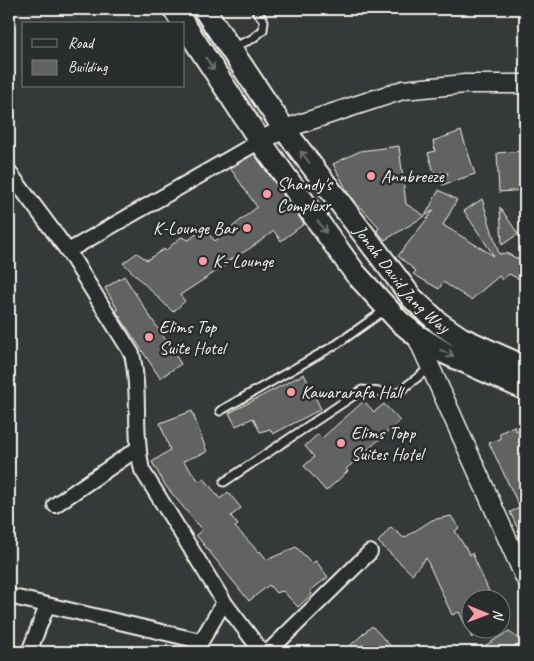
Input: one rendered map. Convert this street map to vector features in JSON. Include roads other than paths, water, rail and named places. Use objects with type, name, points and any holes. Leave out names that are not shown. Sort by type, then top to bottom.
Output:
[{"type":"main road","points":[[174,9],[182,22]]},
{"type":"main road","name":"Jonah David Jang Way","points":[[204,9],[284,129],[412,298],[439,323],[461,338],[525,367]]},
{"type":"main road","points":[[185,26],[260,141],[355,273],[399,321],[416,335],[445,353],[525,390]]},
{"type":"street","points":[[68,251],[284,129],[403,90],[465,84],[525,84]]},
{"type":"street","points":[[9,172],[68,251],[132,354],[136,373],[137,449],[142,470],[224,602],[262,652]]},
{"type":"street","points":[[416,335],[442,397],[525,578]]},
{"type":"street","points":[[55,505],[137,449]]},
{"type":"street","points":[[268,652],[370,552]]},
{"type":"street","points":[[9,596],[197,646],[224,602]]},
{"type":"street","points":[[29,652],[47,606]]},
{"type":"lane","points":[[230,48],[252,39],[263,30],[264,22],[256,9]]},
{"type":"lane","points":[[220,411],[337,344],[388,308]]},
{"type":"lane","points":[[224,482],[362,390],[396,394],[431,367]]},
{"type":"place","name":"Annbreeze","points":[[371,176]]},
{"type":"place","name":"Shandy's Complexr","points":[[267,194]]},
{"type":"place","name":"K-Lounge Bar","points":[[247,228]]},
{"type":"place","name":"K- Lounge","points":[[203,261]]},
{"type":"place","name":"Elims Top Suite Hotel","points":[[149,337]]},
{"type":"place","name":"Kawararafa Hall","points":[[291,392]]},
{"type":"place","name":"Elims Topp Suites Hotel","points":[[341,443]]}]
